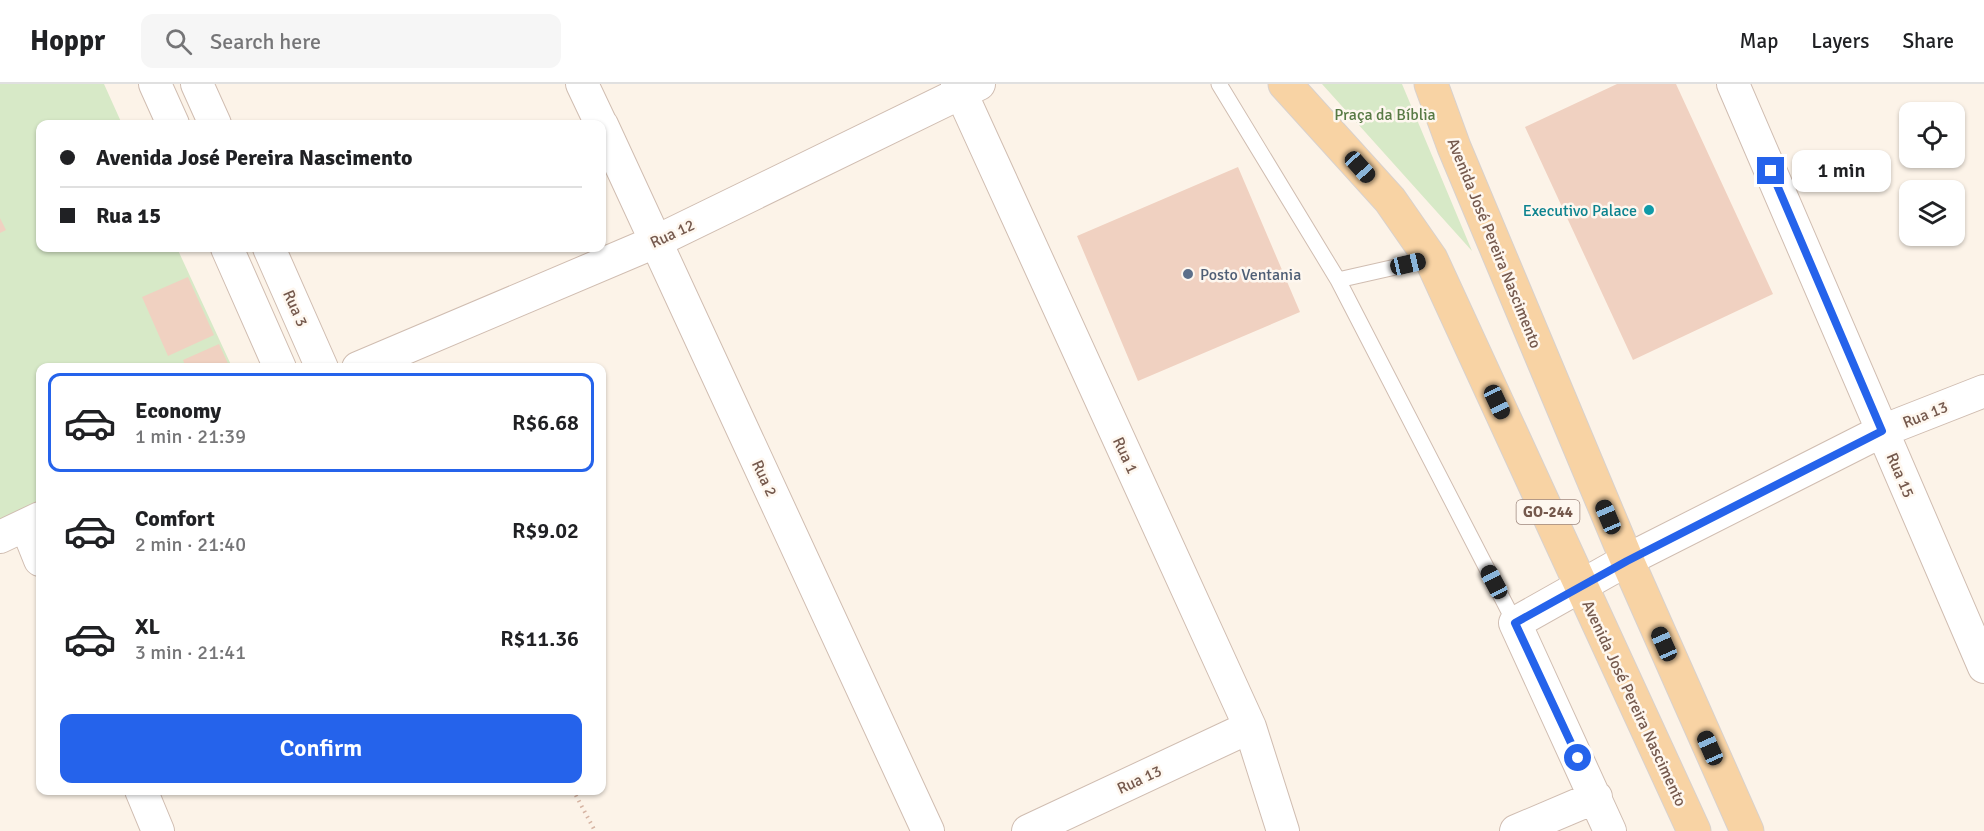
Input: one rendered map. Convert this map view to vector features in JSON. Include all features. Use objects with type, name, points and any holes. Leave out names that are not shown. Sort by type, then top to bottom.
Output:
[{"type":"main road","name":"Avenida José Pereira Nascimento","points":[[1286,84],[1390,200],[1431,259],[1694,831]]},
{"type":"main road","name":"Avenida José Pereira Nascimento","points":[[1431,84],[1454,147],[1627,561],[1747,831]]},
{"type":"street","points":[[155,84],[171,120]]},
{"type":"street","points":[[197,84],[213,120]]},
{"type":"street","name":"Rua 2","points":[[582,84],[599,120]]},
{"type":"street","name":"Rua 15","points":[[1733,84],[1984,667]]},
{"type":"street","name":"Rua 12","points":[[370,363],[655,242],[966,87]]},
{"type":"street","name":"Rua 1","points":[[966,87],[1250,727],[1283,831]]},
{"type":"street","name":"Rua 2","points":[[606,136],[928,831]]},
{"type":"street","points":[[229,252],[278,363]]},
{"type":"street","name":"Rua 3","points":[[271,252],[320,363]]},
{"type":"street","name":"Rua 13","points":[[1515,623],[1627,561],[1882,431],[1984,391]]},
{"type":"street","points":[[22,527],[36,553]]},
{"type":"street","points":[[1515,623],[1610,831]]},
{"type":"street","name":"Rua 13","points":[[1028,831],[1250,727]]},
{"type":"street","points":[[143,795],[158,831]]},
{"type":"street","points":[[1516,831],[1596,797]]},
{"type":"lane","points":[[1219,84],[1338,280],[1515,623]]},
{"type":"lane","points":[[1338,280],[1431,259]]},
{"type":"path","points":[[576,795],[595,831]]},
{"type":"green space","points":[[0,84],[104,84],[120,120],[36,120],[36,252],[179,252],[230,363],[36,363],[36,505],[0,522]]},
{"type":"green space","name":"Praça da Bíblia","points":[[1322,84],[1402,84],[1472,251]]},
{"type":"building","name":"Executivo Palace","points":[[1617,84],[1676,84],[1773,294],[1633,360],[1525,127]]},
{"type":"building","name":"Posto Ventania","points":[[1238,167],[1300,312],[1138,381],[1077,236]]},
{"type":"building","points":[[0,218],[6,230],[0,233]]},
{"type":"building","points":[[188,277],[214,335],[168,356],[142,297]]},
{"type":"building","points":[[219,344],[228,363],[184,363],[183,360]]},
{"type":"place","name":"Executivo Palace","points":[[1649,210]]},
{"type":"place","name":"Posto Ventania","points":[[1188,274]]},
{"type":"route","points":[[1578,758],[1515,623],[1627,561],[1882,431],[1771,171]]}]
